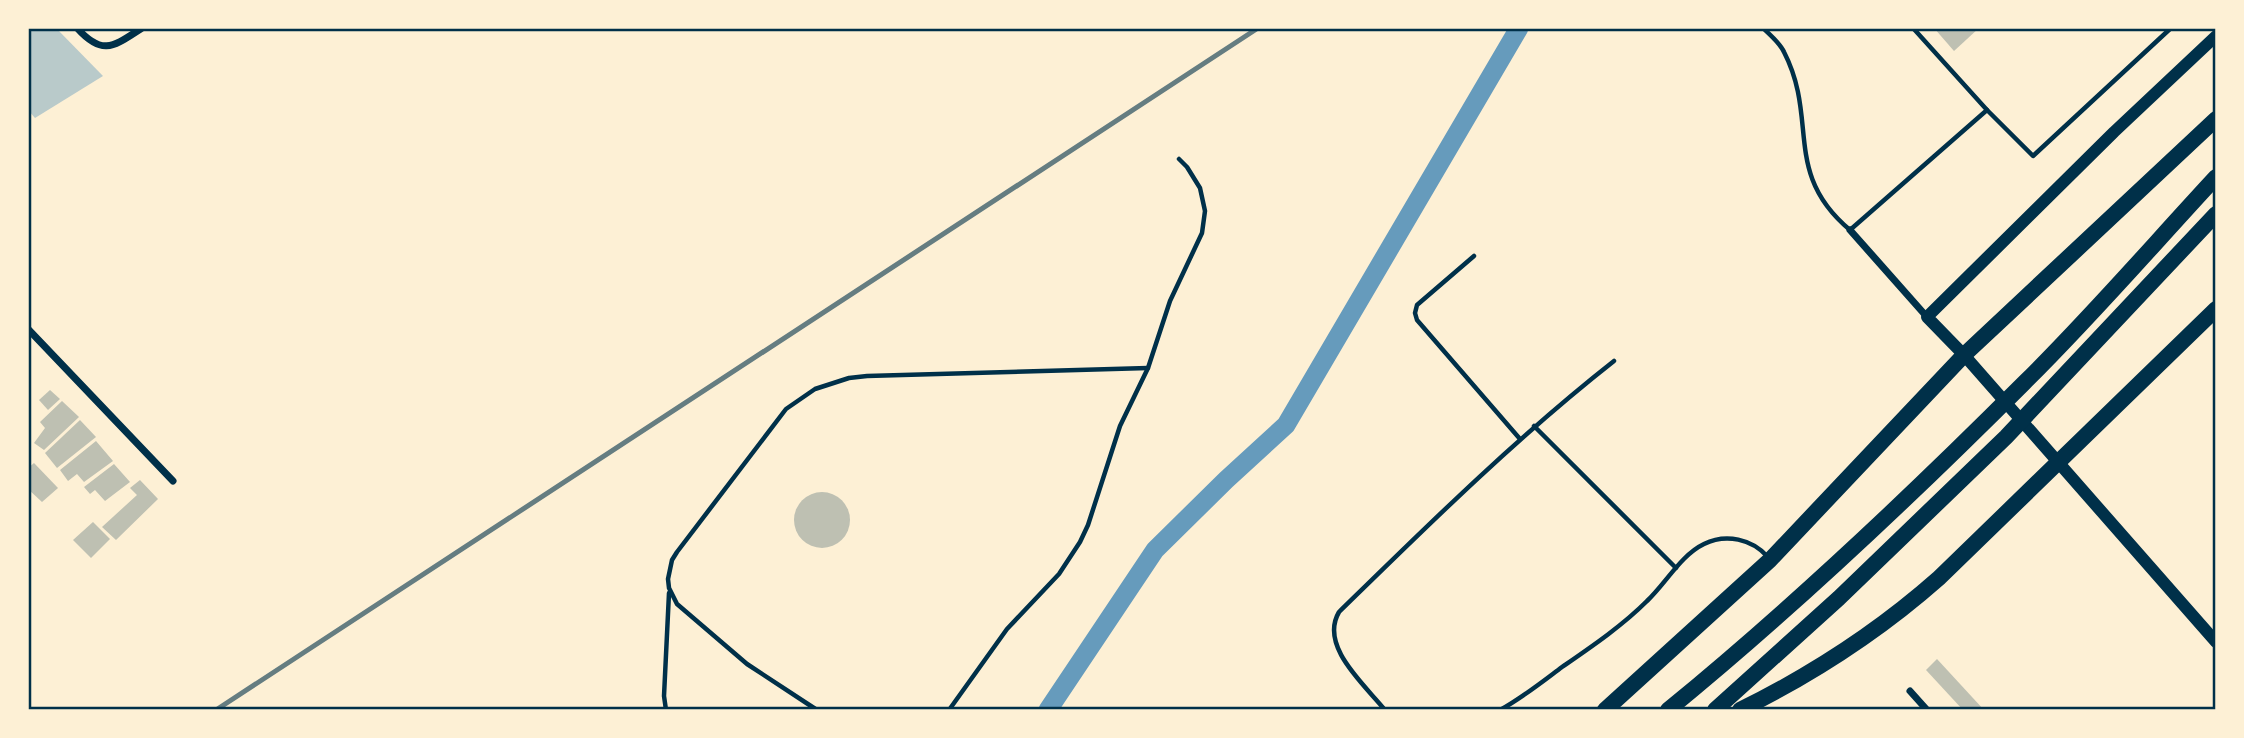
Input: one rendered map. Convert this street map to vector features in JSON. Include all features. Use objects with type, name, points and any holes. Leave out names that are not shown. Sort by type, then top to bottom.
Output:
[{"type":"highway","points":[[1605,710],[1770,560],[1964,355],[2216,119]]},
{"type":"highway","points":[[1668,710],[1749,644],[1820,580],[1989,418],[2026,382],[2216,177]]},
{"type":"highway","points":[[1715,710],[1839,598],[2006,437],[2216,214]]},
{"type":"highway","points":[[1740,710],[1835,659],[1905,608],[2216,309]]},
{"type":"main road","points":[[2216,36],[2114,132],[1927,317],[1964,355],[2216,642]]},
{"type":"street","points":[[77,28],[92,43],[103,47],[113,46],[142,28]]},
{"type":"street","points":[[1850,230],[1927,317]]},
{"type":"street","points":[[28,329],[173,481]]},
{"type":"street","points":[[1910,691],[1927,710]]},
{"type":"lane","points":[[1763,28],[1783,50],[1792,71],[1802,113],[1804,154],[1809,177],[1829,211],[1850,230],[1987,110]]},
{"type":"lane","points":[[1913,28],[2033,156],[2171,28]]},
{"type":"lane","points":[[949,710],[984,659],[1016,620],[1059,575],[1080,542],[1095,506],[1120,426],[1148,368],[1170,301],[1198,243],[1204,222],[1205,211],[1200,188],[1188,167],[1179,159]]},
{"type":"lane","points":[[1474,256],[1417,305],[1415,313],[1417,320],[1520,439]]},
{"type":"lane","points":[[1385,710],[1335,647],[1333,630],[1339,612],[1534,426],[1614,361]]},
{"type":"lane","points":[[666,710],[664,696],[669,569],[677,552],[786,409],[815,389],[849,378],[1148,368]]},
{"type":"lane","points":[[1534,426],[1676,568]]},
{"type":"lane","points":[[1500,710],[1544,681],[1647,601],[1698,547],[1724,538],[1745,541],[1763,552],[1770,560]]},
{"type":"lane","points":[[669,588],[682,610],[747,664],[817,710]]},
{"type":"shaded area","points":[[28,28],[56,28],[103,76],[35,118],[28,110]]},
{"type":"building","points":[[1934,28],[1979,28],[1954,51]]},
{"type":"building","points":[[50,390],[60,399],[48,410],[39,400]]},
{"type":"building","points":[[62,401],[79,417],[44,450],[34,443],[45,428],[40,422]]},
{"type":"building","points":[[80,420],[96,437],[57,468],[45,453]]},
{"type":"building","points":[[96,441],[113,461],[84,482],[77,474],[68,481],[60,470]]},
{"type":"building","points":[[34,463],[58,488],[42,502],[28,489],[28,468]]},
{"type":"building","points":[[114,464],[130,482],[105,501],[95,490],[90,494],[84,487]]},
{"type":"building","points":[[140,480],[158,499],[116,540],[102,527],[137,495],[130,488]]},
{"type":"building","points":[[816,492],[828,492],[838,496],[846,504],[850,520],[846,536],[838,544],[828,548],[816,548],[806,544],[798,536],[794,526],[794,514],[798,504],[806,496]]},
{"type":"building","points":[[93,522],[110,539],[91,558],[73,540]]},
{"type":"building","points":[[1937,659],[1984,710],[1963,710],[1926,670]]},
{"type":"waterway","points":[[1048,710],[1155,550],[1286,425],[1519,28]]},
{"type":"railway","points":[[216,710],[1258,28]]}]
